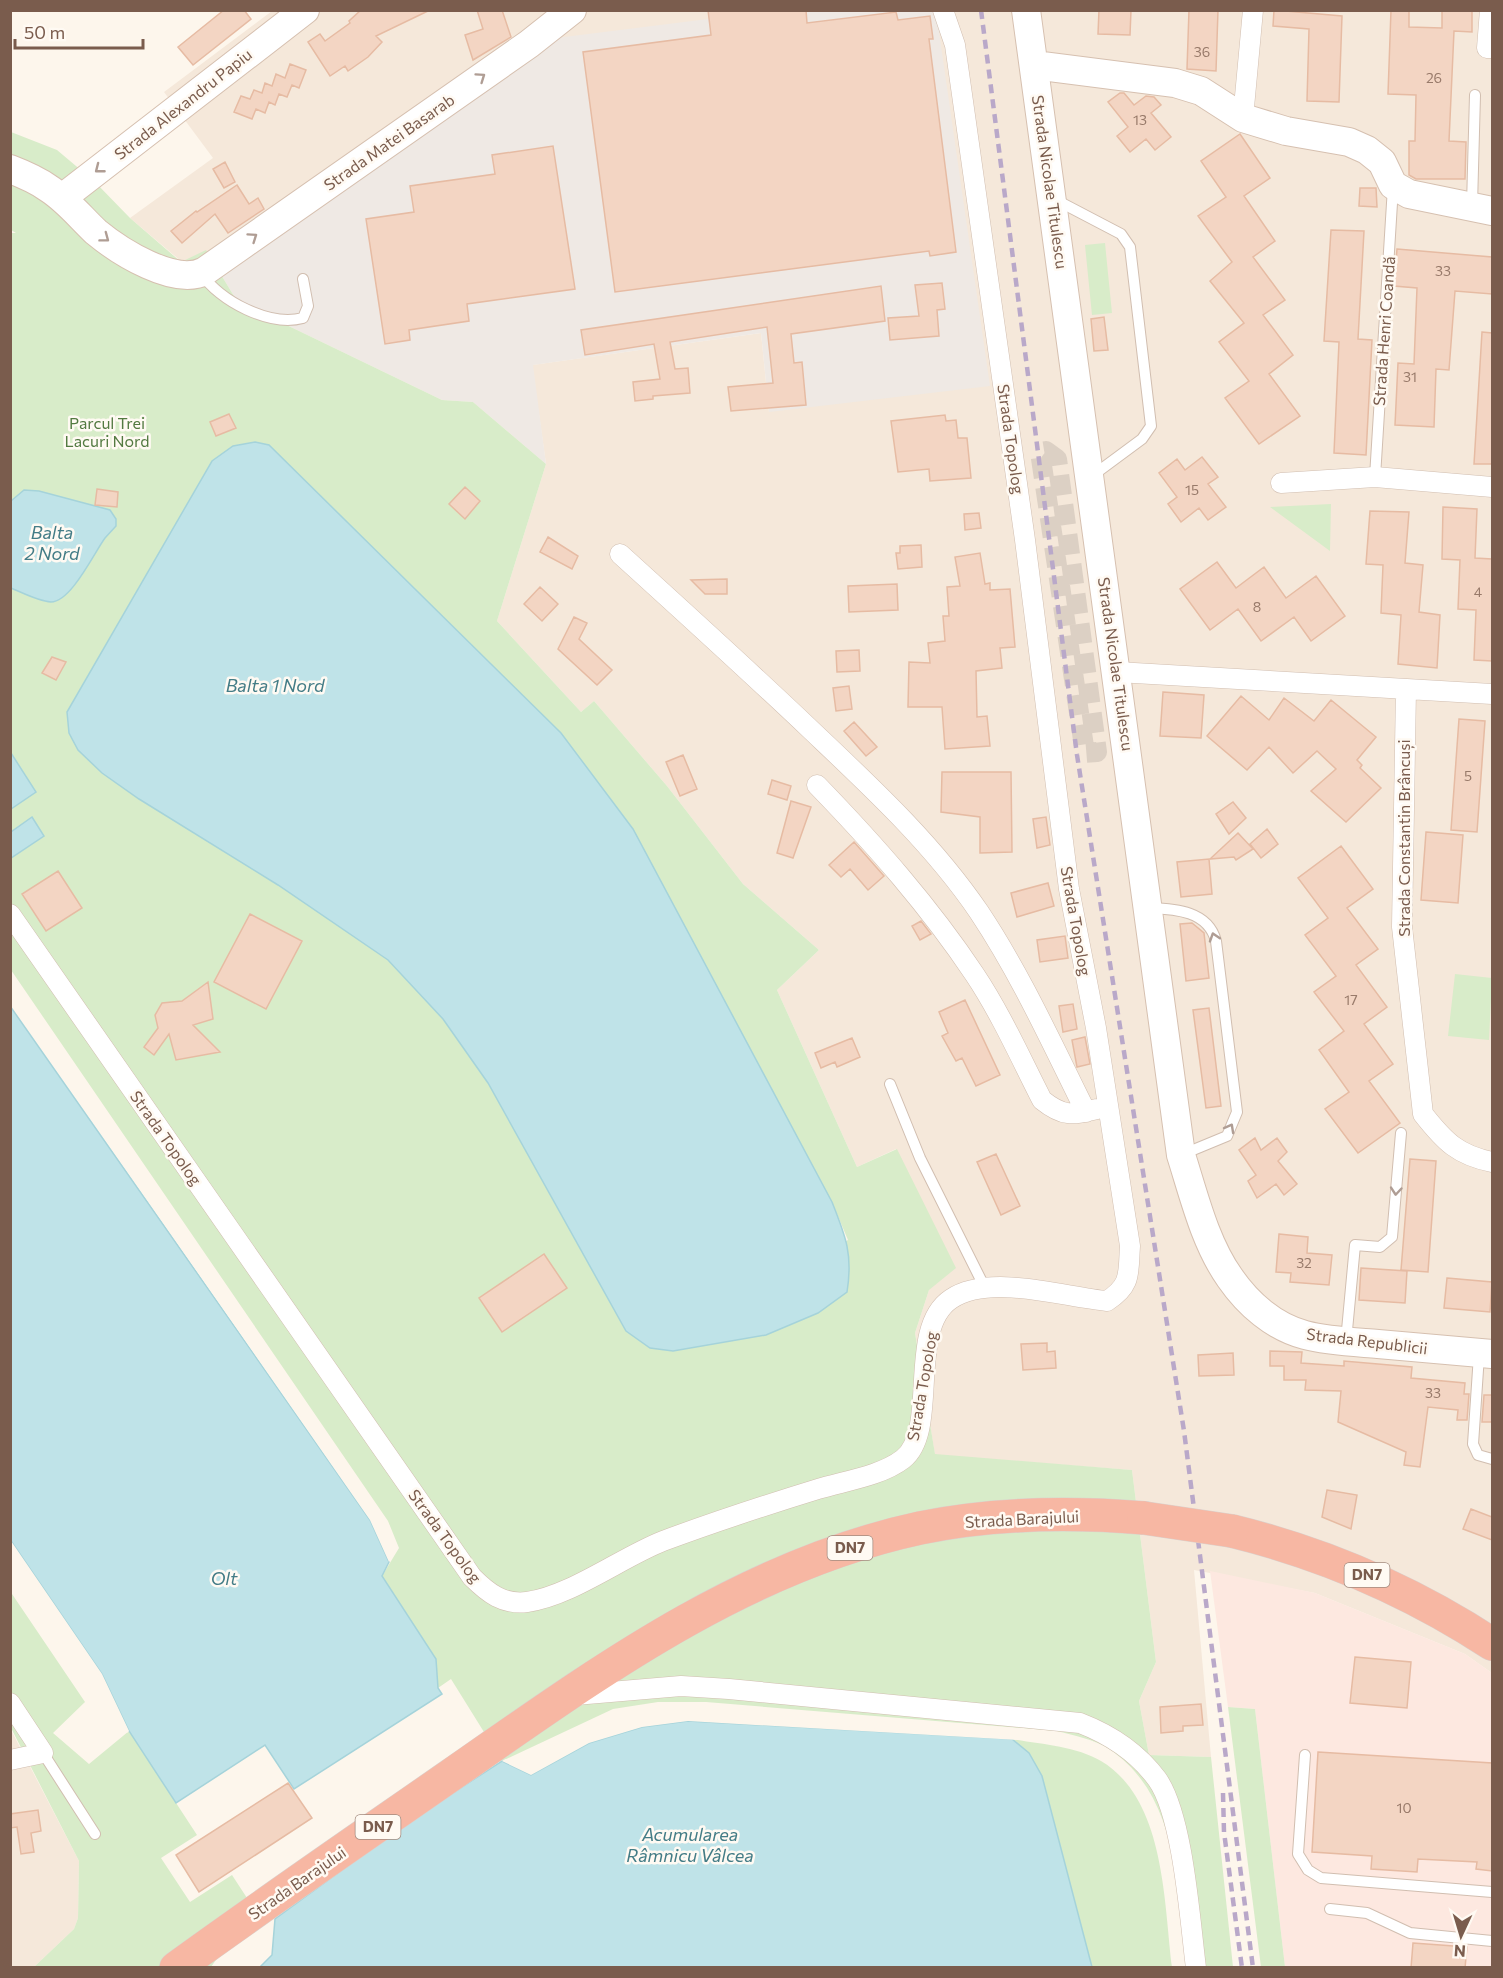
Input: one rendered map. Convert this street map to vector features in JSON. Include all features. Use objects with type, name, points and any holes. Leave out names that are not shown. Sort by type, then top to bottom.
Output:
[{"type":"highway","name":"Strada Barajului","points":[[176,1968],[565,1696],[674,1627],[716,1604],[806,1563],[881,1538],[920,1528],[1002,1517],[1078,1515],[1144,1518],[1232,1531],[1311,1552],[1355,1569],[1412,1596],[1492,1644]]},
{"type":"main road","name":"Strada Alexandru Papiu","points":[[62,198],[305,10]]},
{"type":"main road","name":"Strada Matei Basarab","points":[[202,272],[529,44],[572,10]]},
{"type":"main road","name":"Strada Nicolae Titulescu","points":[[1026,10],[1181,1155],[1213,1248],[1229,1277],[1249,1303]]},
{"type":"main road","points":[[1034,65],[1175,83],[1201,92],[1244,118],[1286,131],[1348,142],[1367,150],[1382,162],[1393,185],[1409,194],[1482,209]]},
{"type":"main road","points":[[10,169],[34,179],[62,198],[98,233],[131,255],[173,274],[187,277],[202,272]]},
{"type":"main road","name":"Strada Republicii","points":[[1249,1303],[1289,1329],[1305,1335],[1486,1354]]},
{"type":"street","name":"Strada Topolog","points":[[10,914],[467,1571],[485,1590],[502,1601],[527,1602],[560,1591],[661,1542],[758,1507],[883,1469],[904,1458],[915,1441],[928,1335],[937,1316],[951,1299],[984,1286],[1107,1301],[1121,1292],[1127,1281],[1130,1246],[1109,1107],[1069,889],[1025,540],[955,45],[943,10]]},
{"type":"street","points":[[1244,118],[1252,10]]},
{"type":"street","points":[[1490,10],[1487,48],[1492,48]]},
{"type":"street","points":[[1281,483],[1375,477],[1492,487]]},
{"type":"street","points":[[620,554],[724,647],[886,800],[936,857],[978,911],[1021,982],[1086,1112]]},
{"type":"street","points":[[1117,672],[1492,694]]},
{"type":"street","name":"Strada Constantin Brâncuși","points":[[1406,688],[1401,927],[1423,1114],[1441,1136],[1469,1157],[1492,1162]]},
{"type":"street","points":[[818,785],[885,856],[934,916],[976,978],[1042,1100],[1056,1112],[1074,1114],[1109,1107]]},
{"type":"street","name":"Strada Barajului","points":[[565,1696],[681,1686],[729,1689],[1080,1723],[1107,1733],[1133,1752],[1158,1780],[1167,1802],[1178,1834],[1196,1968]]},
{"type":"street","points":[[10,1703],[44,1753],[10,1760]]},
{"type":"lane","points":[[1475,95],[1482,209]]},
{"type":"lane","name":"Strada Henri Coandă","points":[[1375,477],[1393,185]]},
{"type":"lane","points":[[1053,199],[1121,234],[1130,247],[1151,426],[1143,439],[1090,477]]},
{"type":"lane","points":[[202,272],[216,290],[243,309],[291,321],[303,318],[308,306],[303,279]]},
{"type":"lane","points":[[1149,908],[1172,909],[1192,914],[1208,923],[1216,941],[1237,1112],[1227,1136],[1181,1155]]},
{"type":"lane","points":[[890,1084],[920,1158],[984,1286]]},
{"type":"lane","points":[[1346,1341],[1355,1245],[1380,1247],[1392,1237],[1401,1132]]},
{"type":"lane","points":[[1486,1354],[1473,1444],[1478,1455],[1492,1460]]},
{"type":"lane","points":[[44,1753],[95,1834]]},
{"type":"lane","points":[[1305,1755],[1298,1854],[1308,1870],[1321,1878],[1492,1892]]},
{"type":"lane","points":[[1330,1909],[1367,1913],[1410,1933],[1492,1941]]},
{"type":"shaded area","points":[[272,11],[771,11],[217,268],[182,262],[130,218],[213,158],[164,92]]},
{"type":"shaded area","points":[[771,11],[936,11],[990,386],[769,412],[761,333],[533,365],[546,464],[473,402],[442,400],[237,301],[217,268],[548,39]]},
{"type":"shaded area","points":[[936,11],[1492,11],[1492,1673],[1465,1654],[1315,1593],[1194,1570],[1211,1757],[1149,1755],[1139,1701],[1156,1662],[1132,1470],[935,1455],[915,1333],[929,1290],[896,1149],[857,1167],[777,990],[819,950],[743,884],[667,786],[594,701],[581,712],[497,621],[546,464],[532,365],[761,333],[769,412]]},
{"type":"shaded area","points":[[1210,1571],[1315,1593],[1465,1654],[1492,1673],[1492,1967],[1285,1967],[1255,1709],[1228,1707]]},
{"type":"shaded area","points":[[10,1728],[79,1861],[78,1918],[74,1929],[34,1967],[11,1967]]},
{"type":"green space","name":"Parcul Trei Lacuri Nord","points":[[11,132],[57,150],[181,262],[206,250],[237,301],[442,400],[473,402],[546,464],[497,621],[581,712],[594,701],[667,786],[743,884],[819,950],[777,990],[857,1167],[897,1149],[956,1268],[929,1290],[915,1333],[935,1454],[1132,1470],[1156,1662],[1139,1701],[1149,1755],[1211,1757],[1233,1967],[1187,1967],[1177,1877],[1162,1819],[1150,1792],[1132,1769],[1109,1749],[1091,1740],[1057,1731],[706,1702],[658,1702],[613,1709],[502,1761],[451,1679],[438,1688],[436,1659],[382,1576],[399,1548],[388,1521],[11,970],[10,233],[16,233],[11,230]],"holes":[[[278,884],[744,1037],[832,1202],[848,1240],[650,1348],[626,1331],[488,1083],[443,1019],[388,960]]]},
{"type":"green space","points":[[1105,243],[1112,313],[1092,315],[1085,245]]},
{"type":"green space","points":[[1331,504],[1330,551],[1270,507]]},
{"type":"green space","points":[[1455,974],[1492,978],[1489,1040],[1448,1036]]},
{"type":"green space","points":[[10,1591],[85,1702],[53,1733],[89,1764],[129,1731],[197,1835],[161,1858],[190,1902],[232,1875],[260,1918],[223,1950],[211,1967],[34,1967],[74,1929],[78,1918],[79,1861],[11,1728]]},
{"type":"green space","points":[[1228,1707],[1255,1709],[1285,1967],[1261,1967]]},
{"type":"green space","points":[[1012,1739],[1058,1746],[1091,1756],[1122,1778],[1138,1800],[1158,1854],[1172,1967],[1092,1967],[1042,1776],[1029,1753]]},
{"type":"water","name":"Balta 1 Nord","points":[[255,442],[269,445],[561,733],[633,829],[837,1214],[849,1256],[847,1292],[818,1313],[766,1335],[673,1351],[650,1348],[626,1331],[488,1083],[443,1019],[388,960],[278,885],[139,799],[102,773],[78,750],[69,733],[67,712],[212,461],[233,446]]},
{"type":"water","name":"Balta 2 Nord","points":[[24,490],[39,491],[110,510],[116,519],[116,526],[105,538],[74,586],[59,600],[46,601],[11,588],[11,501]]},
{"type":"water","points":[[11,753],[36,792],[10,809]]},
{"type":"water","points":[[32,817],[44,836],[11,858],[11,832]]},
{"type":"water","name":"Olt","points":[[10,1006],[370,1520],[389,1562],[382,1576],[436,1659],[438,1688],[442,1694],[294,1789],[265,1745],[176,1803],[129,1731],[102,1674],[11,1541]]},
{"type":"water","name":"Acumularea Râmnicu Vâlcea","points":[[688,1721],[1012,1739],[1029,1753],[1042,1776],[1092,1967],[259,1968],[272,1955],[275,1919],[405,1824],[502,1761],[531,1775],[589,1743],[642,1727]]},
{"type":"pier","points":[[10,1003],[372,1518],[391,1559],[389,1562],[370,1520]]},
{"type":"pier","points":[[11,1541],[102,1674],[129,1731],[127,1733],[100,1676],[10,1546]]},
{"type":"pier","points":[[688,1718],[1012,1736],[1018,1740],[688,1721],[642,1727],[589,1743],[531,1775],[502,1761],[506,1759],[531,1771],[588,1740],[642,1724]]},
{"type":"building","points":[[224,10],[244,10],[251,19],[193,65],[178,47]]},
{"type":"building","points":[[361,10],[430,10],[376,36],[382,42],[368,57],[348,71],[345,66],[330,76],[308,42],[320,34],[325,41],[350,23],[349,21]]},
{"type":"building","points":[[477,10],[502,10],[511,37],[473,60],[465,35],[483,29]]},
{"type":"building","points":[[708,10],[806,10],[807,23],[896,12],[898,20],[930,16],[933,39],[929,39],[956,252],[930,256],[929,251],[615,292],[583,52],[711,35]]},
{"type":"building","points":[[1099,10],[1131,10],[1130,35],[1098,34]]},
{"type":"building","points":[[1189,10],[1218,10],[1216,71],[1187,69]]},
{"type":"building","points":[[1274,10],[1342,16],[1339,102],[1307,101],[1309,29],[1273,26]]},
{"type":"building","points":[[1391,10],[1409,10],[1409,27],[1442,28],[1442,10],[1472,10],[1472,32],[1454,31],[1449,141],[1466,142],[1465,179],[1416,179],[1409,175],[1409,141],[1415,141],[1416,95],[1388,94]]},
{"type":"building","points":[[290,64],[306,70],[299,88],[292,85],[287,97],[279,94],[275,105],[269,102],[265,113],[256,109],[252,119],[234,112],[241,96],[250,99],[254,90],[262,93],[265,83],[272,86],[276,74],[285,78]]},
{"type":"building","points":[[1120,93],[1124,93],[1134,105],[1146,96],[1154,97],[1161,105],[1151,113],[1171,137],[1155,150],[1146,139],[1130,152],[1117,136],[1128,127],[1108,102]]},
{"type":"building","points":[[1240,134],[1270,178],[1244,196],[1275,241],[1253,257],[1285,300],[1263,315],[1293,355],[1269,374],[1300,416],[1259,444],[1225,398],[1249,381],[1219,342],[1244,323],[1210,281],[1232,262],[1198,216],[1226,197],[1201,161]]},
{"type":"building","points":[[553,146],[575,289],[467,304],[469,321],[409,330],[410,340],[385,344],[366,219],[414,212],[410,186],[495,174],[492,155]]},
{"type":"building","points":[[225,162],[235,182],[224,188],[213,169]]},
{"type":"building","points":[[237,185],[249,204],[258,198],[264,209],[228,233],[215,214],[182,243],[171,231],[196,211]]},
{"type":"building","points":[[1360,188],[1376,188],[1377,207],[1359,206]]},
{"type":"building","points":[[1331,230],[1364,231],[1358,339],[1372,340],[1366,455],[1334,453],[1339,342],[1324,341]]},
{"type":"building","points":[[1397,249],[1492,257],[1492,294],[1455,291],[1449,370],[1436,369],[1434,427],[1395,425],[1398,363],[1414,364],[1417,288],[1394,286]]},
{"type":"building","points":[[942,283],[945,309],[937,310],[939,336],[890,340],[888,318],[919,316],[915,285]]},
{"type":"building","points":[[881,286],[885,321],[791,334],[794,363],[802,362],[806,405],[731,411],[728,387],[773,383],[767,327],[670,342],[675,369],[688,368],[690,393],[653,396],[653,399],[635,401],[633,382],[660,379],[654,344],[585,355],[581,330]]},
{"type":"building","points":[[1104,317],[1108,350],[1094,351],[1091,319]]},
{"type":"building","points":[[1482,332],[1492,333],[1492,464],[1474,464]]},
{"type":"building","points":[[229,414],[236,428],[216,436],[210,422]]},
{"type":"building","points":[[945,415],[946,421],[956,420],[958,438],[967,438],[971,478],[930,481],[929,469],[898,472],[891,421]]},
{"type":"building","points":[[1202,457],[1218,477],[1208,484],[1226,507],[1208,520],[1199,508],[1181,522],[1168,504],[1177,497],[1159,473],[1177,459],[1185,470]]},
{"type":"building","points":[[465,487],[480,501],[465,519],[449,504]]},
{"type":"building","points":[[97,489],[118,492],[117,507],[95,505]]},
{"type":"building","points":[[1443,507],[1477,509],[1475,558],[1492,559],[1492,661],[1474,660],[1476,610],[1458,609],[1460,560],[1442,559]]},
{"type":"building","points":[[1370,511],[1409,512],[1405,563],[1423,565],[1419,612],[1440,615],[1437,668],[1398,664],[1401,615],[1381,613],[1383,565],[1366,564]]},
{"type":"building","points":[[979,513],[981,528],[965,530],[964,514]]},
{"type":"building","points":[[548,537],[578,556],[572,569],[540,552]]},
{"type":"building","points":[[921,545],[922,567],[898,569],[896,553],[900,553],[900,546]]},
{"type":"building","points":[[980,553],[985,584],[990,583],[990,590],[1010,589],[1015,647],[1000,648],[1002,668],[976,671],[977,717],[987,716],[990,746],[945,749],[942,707],[908,707],[909,662],[930,663],[928,643],[945,641],[943,616],[949,616],[947,587],[960,586],[955,557]]},
{"type":"building","points":[[1217,562],[1236,588],[1264,567],[1286,598],[1316,576],[1345,616],[1311,641],[1294,617],[1261,641],[1238,609],[1210,630],[1180,589]]},
{"type":"building","points":[[727,579],[727,594],[705,594],[691,580]]},
{"type":"building","points":[[897,584],[898,610],[849,612],[848,586]]},
{"type":"building","points":[[540,587],[558,604],[542,621],[524,604]]},
{"type":"building","points":[[574,617],[587,623],[579,639],[612,670],[597,685],[558,649]]},
{"type":"building","points":[[859,650],[860,671],[837,672],[836,651]]},
{"type":"building","points":[[52,657],[66,662],[56,680],[42,673]]},
{"type":"building","points":[[849,686],[852,709],[836,711],[833,688]]},
{"type":"building","points":[[1163,692],[1204,695],[1201,738],[1160,736]]},
{"type":"building","points":[[1241,696],[1269,720],[1284,698],[1314,721],[1331,700],[1376,737],[1357,760],[1362,765],[1360,768],[1381,788],[1346,822],[1311,791],[1336,769],[1317,751],[1293,773],[1269,747],[1247,770],[1207,736]]},
{"type":"building","points":[[1459,719],[1485,721],[1477,832],[1451,830]]},
{"type":"building","points":[[854,722],[877,747],[866,756],[844,731]]},
{"type":"building","points":[[683,755],[697,789],[680,796],[666,762]]},
{"type":"building","points":[[942,772],[1011,772],[1012,852],[980,853],[980,817],[941,812]]},
{"type":"building","points":[[772,780],[791,786],[787,800],[768,794]]},
{"type":"building","points":[[791,801],[811,807],[793,858],[777,853]]},
{"type":"building","points":[[1233,802],[1246,818],[1229,834],[1216,814]]},
{"type":"building","points":[[1046,817],[1050,845],[1037,848],[1033,819]]},
{"type":"building","points":[[1267,829],[1278,844],[1261,858],[1250,844]]},
{"type":"building","points":[[1426,832],[1463,835],[1458,903],[1421,900]]},
{"type":"building","points":[[1238,833],[1253,849],[1236,860],[1234,857],[1210,859]]},
{"type":"building","points":[[854,842],[884,876],[868,890],[850,869],[841,877],[829,865]]},
{"type":"building","points":[[1341,846],[1373,889],[1347,908],[1378,949],[1356,965],[1387,1007],[1364,1024],[1393,1064],[1369,1081],[1400,1123],[1358,1153],[1325,1109],[1349,1092],[1319,1050],[1344,1031],[1314,992],[1336,976],[1305,935],[1328,918],[1298,878]]},
{"type":"building","points":[[1209,859],[1212,894],[1181,897],[1177,862]]},
{"type":"building","points":[[58,871],[82,908],[46,931],[22,894]]},
{"type":"building","points":[[1048,883],[1054,906],[1017,917],[1011,893]]},
{"type":"building","points":[[250,914],[302,941],[266,1009],[214,982]]},
{"type":"building","points":[[921,921],[931,934],[920,940],[912,926]]},
{"type":"building","points":[[1192,923],[1204,933],[1209,978],[1186,981],[1180,924]]},
{"type":"building","points":[[1065,936],[1068,958],[1040,962],[1037,940]]},
{"type":"building","points":[[208,982],[213,1019],[193,1025],[220,1052],[176,1060],[169,1034],[154,1055],[144,1047],[158,1028],[155,1015],[162,1003],[182,1001]]},
{"type":"building","points":[[965,1000],[1000,1075],[976,1086],[962,1058],[956,1061],[942,1036],[948,1033],[939,1012]]},
{"type":"building","points":[[1073,1004],[1077,1029],[1063,1032],[1059,1006]]},
{"type":"building","points":[[1209,1008],[1221,1106],[1206,1108],[1193,1010]]},
{"type":"building","points":[[1085,1037],[1090,1064],[1077,1067],[1072,1040]]},
{"type":"building","points":[[852,1038],[860,1057],[837,1067],[835,1062],[821,1068],[815,1053]]},
{"type":"building","points":[[1255,1138],[1261,1150],[1277,1138],[1287,1152],[1278,1161],[1297,1184],[1284,1195],[1276,1184],[1257,1198],[1248,1181],[1256,1175],[1239,1150]]},
{"type":"building","points":[[996,1154],[1020,1206],[1001,1215],[977,1162]]},
{"type":"building","points":[[1410,1159],[1436,1161],[1428,1272],[1401,1270]]},
{"type":"building","points":[[1279,1234],[1308,1237],[1307,1253],[1332,1255],[1329,1285],[1290,1282],[1291,1273],[1276,1272]]},
{"type":"building","points":[[544,1254],[567,1288],[502,1332],[479,1298]]},
{"type":"building","points":[[1361,1268],[1407,1271],[1405,1303],[1359,1300]]},
{"type":"building","points":[[1447,1278],[1492,1282],[1490,1312],[1444,1308]]},
{"type":"building","points":[[1047,1343],[1047,1352],[1055,1351],[1056,1368],[1023,1370],[1021,1344]]},
{"type":"building","points":[[1270,1351],[1302,1352],[1301,1363],[1344,1366],[1344,1361],[1412,1367],[1411,1378],[1465,1383],[1464,1394],[1469,1394],[1467,1420],[1457,1420],[1458,1410],[1428,1407],[1420,1467],[1404,1465],[1406,1452],[1338,1422],[1341,1391],[1305,1390],[1306,1380],[1284,1380],[1284,1366],[1270,1366]]},
{"type":"building","points":[[1233,1353],[1234,1375],[1199,1376],[1198,1355]]},
{"type":"building","points":[[1484,1395],[1492,1395],[1492,1422],[1482,1422]]},
{"type":"building","points":[[1327,1490],[1357,1495],[1351,1529],[1322,1517]]},
{"type":"building","points":[[1471,1509],[1492,1517],[1492,1540],[1463,1529]]},
{"type":"building","points":[[1355,1657],[1411,1662],[1407,1708],[1350,1703]]},
{"type":"building","points":[[1201,1704],[1203,1725],[1183,1726],[1183,1731],[1161,1733],[1160,1707]]},
{"type":"building","points":[[1318,1752],[1492,1763],[1492,1871],[1476,1869],[1477,1862],[1418,1859],[1417,1872],[1371,1869],[1372,1856],[1312,1852]]},
{"type":"building","points":[[288,1783],[312,1818],[199,1892],[176,1855]]},
{"type":"building","points":[[38,1810],[41,1831],[31,1833],[34,1852],[21,1854],[17,1827],[10,1828],[10,1814]]},
{"type":"building","points":[[1413,1943],[1467,1947],[1465,1968],[1411,1968]]},
{"type":"tunnel","points":[[1046,451],[1057,459],[1097,752],[1085,753],[1040,452],[1046,451]]},
{"type":"railway","points":[[981,10],[1077,755],[1184,1431],[1253,1968]]},
{"type":"railway","points":[[1223,1793],[1224,1832],[1242,1968]]}]
